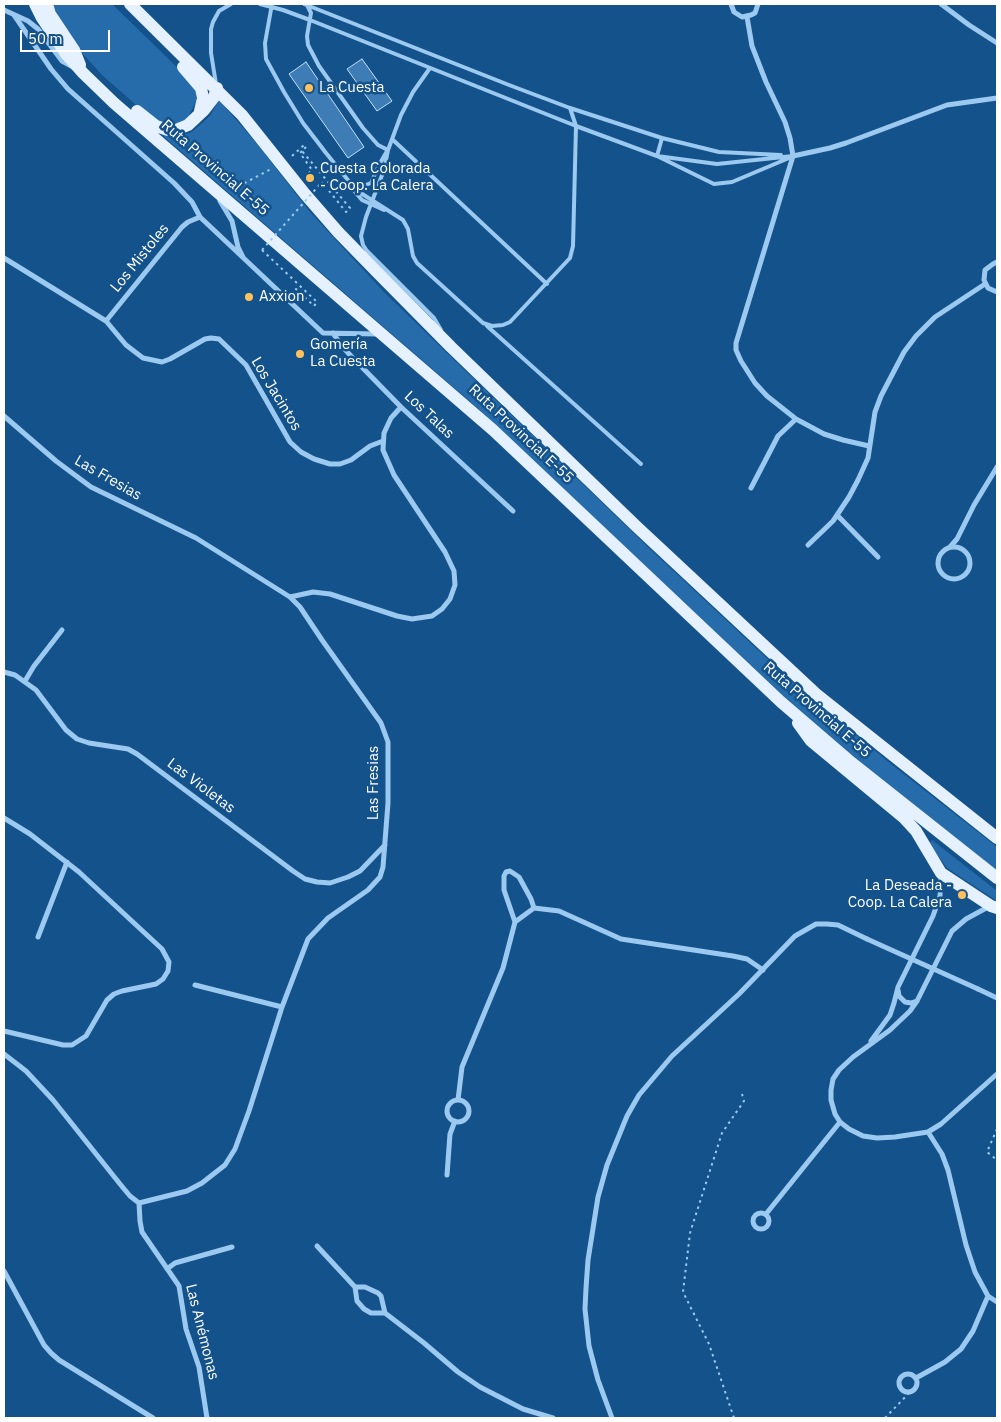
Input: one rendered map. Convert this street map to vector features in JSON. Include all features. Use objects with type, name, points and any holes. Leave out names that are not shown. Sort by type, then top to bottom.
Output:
[{"type":"main road","name":"Ruta Provincial E-55","points":[[35,4],[54,37],[83,73],[114,103],[493,430],[781,702],[852,763],[997,878]]},
{"type":"main road","points":[[47,4],[55,24],[74,50],[83,73]]},
{"type":"main road","points":[[119,4],[141,15]]},
{"type":"main road","name":"Ruta Provincial E-55","points":[[130,4],[217,88],[242,115],[338,232],[451,347],[787,669],[852,724],[997,838]]},
{"type":"main road","points":[[171,44],[180,64],[198,83],[203,93],[204,98],[198,116]]},
{"type":"main road","points":[[114,103],[134,109],[156,126],[168,130],[183,128],[210,103],[217,88]]},
{"type":"main road","points":[[781,702],[811,741],[916,831],[941,874],[994,907]]},
{"type":"street","points":[[730,4],[738,15],[747,17],[755,13],[758,4]]},
{"type":"street","points":[[942,4],[969,25],[997,43]]},
{"type":"street","points":[[4,10],[28,21],[38,29],[62,61],[83,73]]},
{"type":"street","points":[[14,15],[51,69],[68,89],[174,183],[192,202],[200,217],[323,333],[380,334]]},
{"type":"street","points":[[747,17],[752,46],[785,122],[793,156],[736,343],[741,361],[755,383],[767,396],[796,418],[824,434],[869,446]]},
{"type":"street","points":[[793,156],[846,143],[947,105],[997,98]]},
{"type":"street","points":[[205,180],[232,221],[238,247],[246,261]]},
{"type":"street","name":"Los Mistoles","points":[[106,321],[182,227],[200,217]]},
{"type":"street","name":"Los Jacintos","points":[[4,258],[106,321],[135,353],[150,361],[162,362],[205,339],[220,339],[246,365],[290,442],[301,452],[314,459],[330,464],[340,464],[351,460],[370,446],[383,441]]},
{"type":"street","points":[[997,262],[985,270],[984,280],[985,284],[992,291],[997,292]]},
{"type":"street","points":[[808,545],[837,515],[858,480],[868,458],[875,412],[880,396],[904,352],[916,336],[935,317],[985,284]]},
{"type":"street","name":"Los Talas","points":[[333,332],[341,345],[401,407],[513,511]]},
{"type":"street","points":[[290,597],[313,592],[330,594],[396,616],[412,619],[432,616],[442,609],[450,599],[455,585],[454,572],[450,562],[394,474],[385,456],[384,433],[391,418],[401,407]]},
{"type":"street","name":"Las Fresias","points":[[4,416],[56,461],[91,487],[196,538],[290,597],[300,607],[382,723],[386,733],[389,759],[388,786],[383,867],[380,877],[374,885],[328,918],[308,939],[282,1007],[250,1112],[231,1157],[225,1165],[202,1183],[187,1191],[139,1203]]},
{"type":"street","points":[[751,488],[778,436],[796,418]]},
{"type":"street","points":[[957,539],[960,548],[968,556],[970,566],[964,576],[954,579],[944,576],[938,562],[942,553],[950,548],[957,539],[974,505],[997,467]]},
{"type":"street","points":[[837,515],[878,557]]},
{"type":"street","points":[[950,548],[960,548]]},
{"type":"street","points":[[25,681],[34,666],[62,630]]},
{"type":"street","name":"Las Violetas","points":[[4,672],[15,675],[36,690],[66,730],[78,739],[89,743],[128,749],[137,754],[306,879],[330,883],[348,877],[360,871],[385,844]]},
{"type":"street","points":[[4,818],[30,834],[79,872],[162,949],[169,962],[168,971],[156,984],[114,994],[107,1000],[86,1036],[72,1045],[63,1045],[4,1031]]},
{"type":"street","points":[[38,937],[67,862]]},
{"type":"street","points":[[458,1100],[462,1067],[503,968],[515,922],[504,890],[504,876],[506,872],[510,871],[519,877],[532,899],[534,908]]},
{"type":"street","points":[[867,1046],[890,1016],[898,987],[938,903],[941,874]]},
{"type":"street","points":[[994,907],[966,919],[952,931],[917,1001],[890,1030],[852,1056],[839,1070],[833,1079],[831,1100],[835,1114],[840,1122],[863,1136],[877,1138],[895,1137],[928,1132],[941,1124],[997,1074]]},
{"type":"street","points":[[515,922],[534,908],[559,911],[621,939],[733,956],[747,960],[763,970]]},
{"type":"street","points":[[612,1418],[592,1362],[586,1328],[585,1309],[588,1260],[592,1231],[598,1197],[626,1116],[643,1090],[672,1056],[739,994],[795,936],[816,924],[838,925],[997,998]]},
{"type":"street","points":[[195,985],[282,1007]]},
{"type":"street","points":[[898,987],[899,996],[905,1002],[917,1001]]},
{"type":"street","points":[[4,1054],[26,1070],[53,1100],[130,1196],[139,1203]]},
{"type":"street","points":[[458,1100],[465,1102],[469,1111],[467,1118],[455,1121],[448,1115],[448,1108],[451,1102],[458,1100]]},
{"type":"street","points":[[447,1175],[450,1134],[455,1121]]},
{"type":"street","points":[[766,1214],[840,1122]]},
{"type":"street","points":[[928,1132],[942,1154],[948,1170],[966,1245],[975,1272],[988,1296],[997,1302]]},
{"type":"street","name":"Las Anémonas","points":[[139,1203],[142,1232],[179,1286],[186,1330],[199,1367],[207,1418]]},
{"type":"street","points":[[317,1246],[355,1288],[357,1301],[364,1308],[371,1313],[385,1313],[458,1372],[480,1387],[523,1409],[552,1418]]},
{"type":"street","points":[[167,1269],[175,1263],[232,1247]]},
{"type":"street","points":[[4,1270],[44,1344],[51,1353],[59,1360],[153,1418]]},
{"type":"street","points":[[355,1288],[365,1287],[378,1293],[384,1304],[385,1313]]},
{"type":"street","points":[[916,1378],[945,1362],[961,1349],[973,1331],[988,1296]]},
{"type":"street","points":[[908,1374],[916,1378],[917,1387],[910,1392],[901,1389],[899,1383],[901,1377],[908,1374]]},
{"type":"lane","points":[[217,88],[211,53],[211,29],[219,12],[231,4]]},
{"type":"lane","points":[[260,4],[272,5],[576,126],[657,156],[714,184],[732,182],[793,156]]},
{"type":"lane","points":[[305,4],[311,13],[307,36],[308,45],[319,66],[363,128],[378,145],[388,150]]},
{"type":"lane","points":[[305,4],[570,108],[662,138],[719,152],[793,156]]},
{"type":"lane","points":[[272,5],[265,52],[270,68],[304,123],[357,195],[394,213],[403,220],[408,229],[417,263],[641,464]]},
{"type":"lane","points":[[430,68],[407,104],[392,139],[384,170],[366,217],[361,240],[367,251],[434,318],[451,347]]},
{"type":"lane","points":[[483,323],[492,326],[510,322],[570,258],[573,246],[576,126],[570,108]]},
{"type":"lane","points":[[657,156],[662,138]]},
{"type":"lane","points":[[392,139],[547,284]]},
{"type":"lane","points":[[348,181],[358,186],[371,183],[388,150]]},
{"type":"lane","points":[[657,156],[717,164],[793,156]]},
{"type":"lane","points":[[348,181],[371,203]]},
{"type":"path","points":[[192,169],[202,162],[241,185],[282,164],[304,145],[306,147],[300,153],[312,170],[308,174]]},
{"type":"path","points":[[296,290],[314,306],[317,302],[262,250],[322,182],[346,212],[350,208],[302,151]]},
{"type":"path","points":[[734,1418],[709,1344],[683,1292],[690,1234],[722,1132],[744,1101],[742,1094]]},
{"type":"path","points":[[997,1129],[987,1152],[997,1160]]},
{"type":"path","points":[[885,1418],[910,1392]]},
{"type":"shaded area","points":[[53,4],[112,4],[196,88],[196,101],[189,116],[176,124],[170,124],[162,123],[143,111],[102,75],[82,53],[62,27]]},
{"type":"shaded area","points":[[219,100],[258,145],[310,212],[384,292],[648,547],[789,679],[891,764],[997,847],[997,871],[857,759],[789,701],[474,405],[162,135],[178,137],[192,132],[210,116]]},
{"type":"shaded area","points":[[932,840],[997,891],[997,901],[947,868],[930,843]]},
{"type":"building","points":[[362,59],[392,101],[377,111],[347,69]]},
{"type":"building","points":[[306,62],[364,147],[348,158],[289,74]]},
{"type":"place","name":"La Cuesta","points":[[309,88]]},
{"type":"place","name":"Cuesta Colorada - Coop. La Calera","points":[[310,178]]},
{"type":"place","name":"Axxion","points":[[249,297]]},
{"type":"place","name":"Gomería La Cuesta","points":[[300,354]]},
{"type":"place","name":"La Deseada - Coop. La Calera","points":[[962,895]]}]
